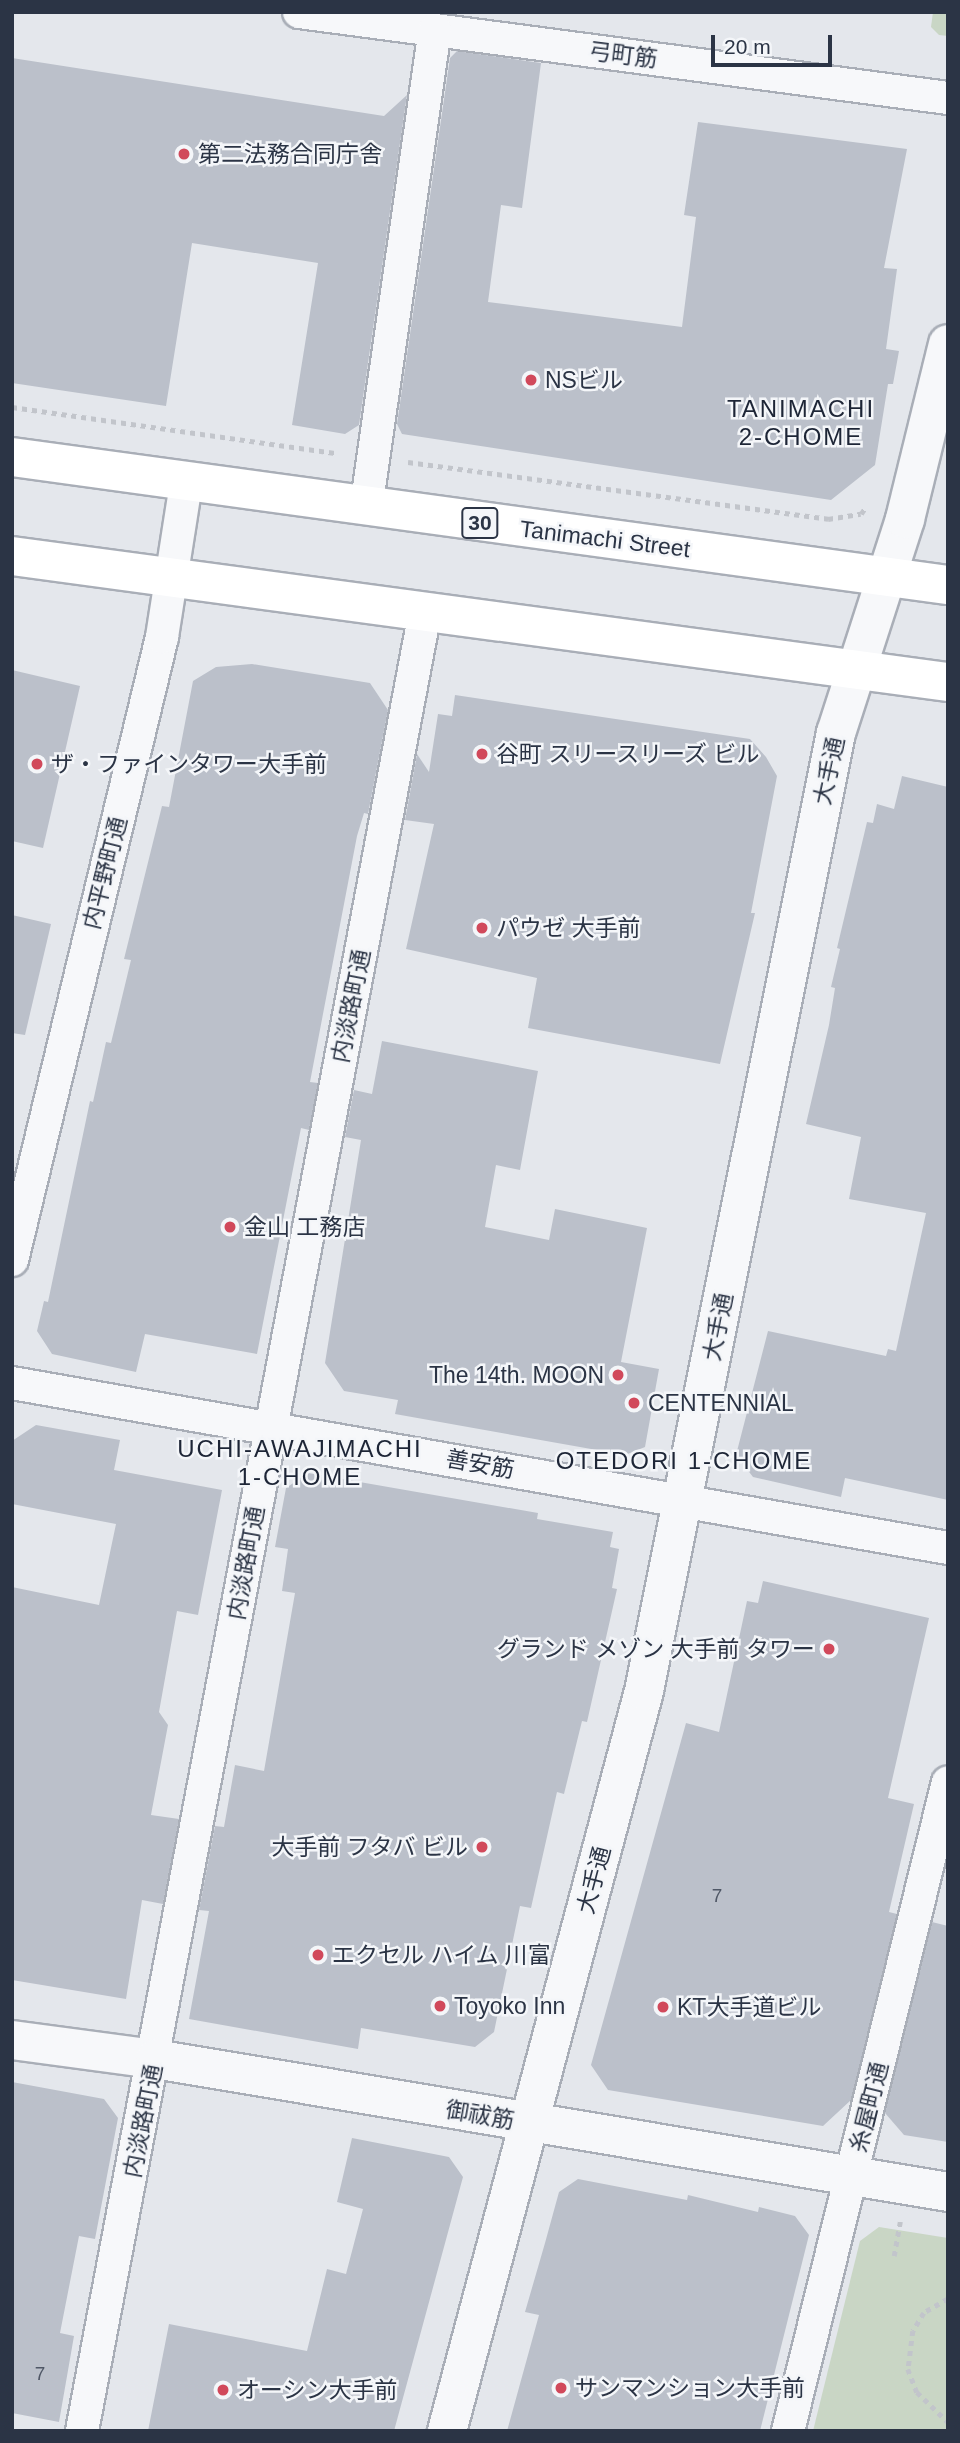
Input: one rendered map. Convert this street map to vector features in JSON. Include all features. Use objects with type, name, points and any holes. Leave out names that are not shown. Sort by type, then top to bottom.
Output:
[{"type":"main road","name":"Tanimachi Street","points":[[12,457],[366,508],[948,585]]},
{"type":"main road","points":[[12,556],[948,682]]},
{"type":"street","name":"弓町筋","points":[[299,12],[948,98]]},
{"type":"street","points":[[366,508],[435,30]]},
{"type":"street","name":"大手通","points":[[447,2431],[644,1691],[836,733],[887,576],[948,344]]},
{"type":"street","name":"内平野町通","points":[[12,1260],[159,650],[186,483]]},
{"type":"street","name":"内淡路町通","points":[[82,2431],[155,2059],[271,1426],[425,613]]},
{"type":"street","name":"善安筋","points":[[12,1383],[271,1426],[948,1548]]},
{"type":"street","name":"糸屋町通","points":[[788,2431],[948,1782]]},
{"type":"street","name":"御祓筋","points":[[12,2040],[155,2059],[529,2124],[948,2192]]},
{"type":"path","points":[[12,407],[828,519],[861,514],[868,504]]},
{"type":"path","points":[[894,2256],[900,2221]]},
{"type":"path","points":[[948,2299],[924,2313],[913,2331],[908,2369],[917,2392],[948,2422]]},
{"type":"green space","points":[[933,12],[948,12],[948,36],[939,35],[931,27]]},
{"type":"green space","points":[[879,2227],[948,2238],[948,2431],[813,2431],[860,2241]]},
{"type":"building","points":[[457,51],[541,63],[522,208],[501,205],[488,302],[682,327],[696,217],[684,215],[698,122],[907,149],[884,268],[897,269],[886,349],[899,351],[893,384],[888,384],[875,465],[831,500],[402,434],[397,424],[450,58]]},
{"type":"building","points":[[12,58],[384,116],[407,95],[359,425],[345,434],[292,425],[318,263],[192,243],[166,406],[12,383]]},
{"type":"building","points":[[252,664],[370,683],[388,710],[368,814],[364,813],[357,836],[310,1082],[318,1083],[309,1130],[301,1128],[257,1354],[145,1334],[136,1372],[52,1354],[37,1331],[44,1301],[48,1302],[90,1101],[93,1102],[106,1042],[111,1043],[131,960],[124,959],[162,806],[169,807],[193,681],[216,667]]},
{"type":"building","name":"ザ・ファインタワー大手前","points":[[12,670],[80,686],[43,848],[12,841]]},
{"type":"building","points":[[455,695],[750,739],[766,757],[777,776],[751,913],[755,913],[720,1064],[528,1028],[537,978],[406,949],[434,824],[405,820],[417,754],[429,772],[438,714],[452,716]]},
{"type":"building","points":[[902,776],[948,787],[948,1500],[845,1478],[841,1497],[753,1477],[736,1455],[768,1331],[886,1356],[888,1349],[896,1351],[926,1213],[849,1199],[861,1137],[806,1124],[829,1025],[835,988],[831,987],[840,949],[837,948],[867,822],[873,823],[877,804],[894,809]]},
{"type":"building","points":[[12,915],[51,924],[25,1035],[12,1033]]},
{"type":"building","points":[[382,1041],[538,1071],[520,1170],[496,1165],[485,1227],[549,1240],[555,1209],[647,1228],[621,1362],[659,1369],[645,1447],[625,1455],[395,1414],[398,1400],[344,1391],[325,1363],[361,1140],[345,1137],[354,1090],[372,1094]]},
{"type":"building","points":[[36,1425],[120,1440],[114,1470],[222,1490],[198,1615],[177,1611],[159,1712],[168,1725],[151,1815],[179,1819],[163,1904],[142,1900],[126,1999],[12,1980],[12,1587],[99,1605],[116,1524],[12,1504],[12,1441]]},
{"type":"building","points":[[308,1473],[538,1513],[537,1519],[613,1532],[610,1547],[619,1549],[612,1588],[617,1589],[587,1722],[582,1721],[564,1794],[557,1792],[531,1908],[520,1906],[494,2032],[475,2047],[361,2028],[358,2049],[189,2019],[209,1911],[199,1910],[215,1826],[224,1827],[235,1765],[264,1771],[295,1593],[282,1591],[288,1549],[275,1547],[286,1488]]},
{"type":"building","points":[[763,1581],[929,1618],[888,1798],[914,1804],[889,1912],[897,1914],[851,2100],[823,2126],[608,2090],[591,2065],[686,1723],[719,1732],[747,1601],[758,1603]]},
{"type":"building","points":[[932,1922],[948,1926],[948,2142],[904,2135],[885,2113]]},
{"type":"building","points":[[12,2082],[104,2099],[118,2118],[95,2239],[79,2236],[60,2333],[74,2336],[59,2422],[12,2413]]},
{"type":"building","points":[[352,2138],[449,2157],[463,2177],[394,2431],[148,2431],[169,2324],[307,2351],[327,2269],[346,2274],[363,2209],[337,2202]]},
{"type":"building","points":[[578,2179],[687,2200],[688,2195],[758,2212],[759,2207],[795,2216],[809,2235],[760,2431],[507,2431],[539,2315],[525,2312],[559,2192]]},
{"type":"place","name":"第二法務合同庁舎","points":[[184,154]]},
{"type":"place","name":"NSビル","points":[[531,380]]},
{"type":"place","name":"谷町 スリースリーズ ビル","points":[[482,754]]},
{"type":"place","name":"ザ・ファインタワー大手前","points":[[37,764]]},
{"type":"place","name":"パウゼ 大手前","points":[[482,928]]},
{"type":"place","name":"金山 工務店","points":[[230,1227]]},
{"type":"place","name":"The 14th. MOON","points":[[618,1375]]},
{"type":"place","name":"CENTENNIAL","points":[[634,1403]]},
{"type":"place","name":"グランド メゾン 大手前 タワー","points":[[829,1649]]},
{"type":"place","name":"大手前 フタバ ビル","points":[[482,1847]]},
{"type":"place","name":"エクセル ハイム 川富","points":[[318,1955]]},
{"type":"place","name":"Toyoko Inn","points":[[440,2006]]},
{"type":"place","name":"KT大手道ビル","points":[[663,2007]]},
{"type":"place","name":"サンマンション大手前","points":[[561,2388]]},
{"type":"place","name":"オーシン大手前","points":[[223,2390]]},
{"type":"district","name":"TANIMACHI 2-CHOME","points":[[801,423]]},
{"type":"district","name":"OTEDORI 1-CHOME","points":[[684,1461]]},
{"type":"district","name":"UCHI-AWAJIMACHI 1-CHOME","points":[[300,1463]]}]
